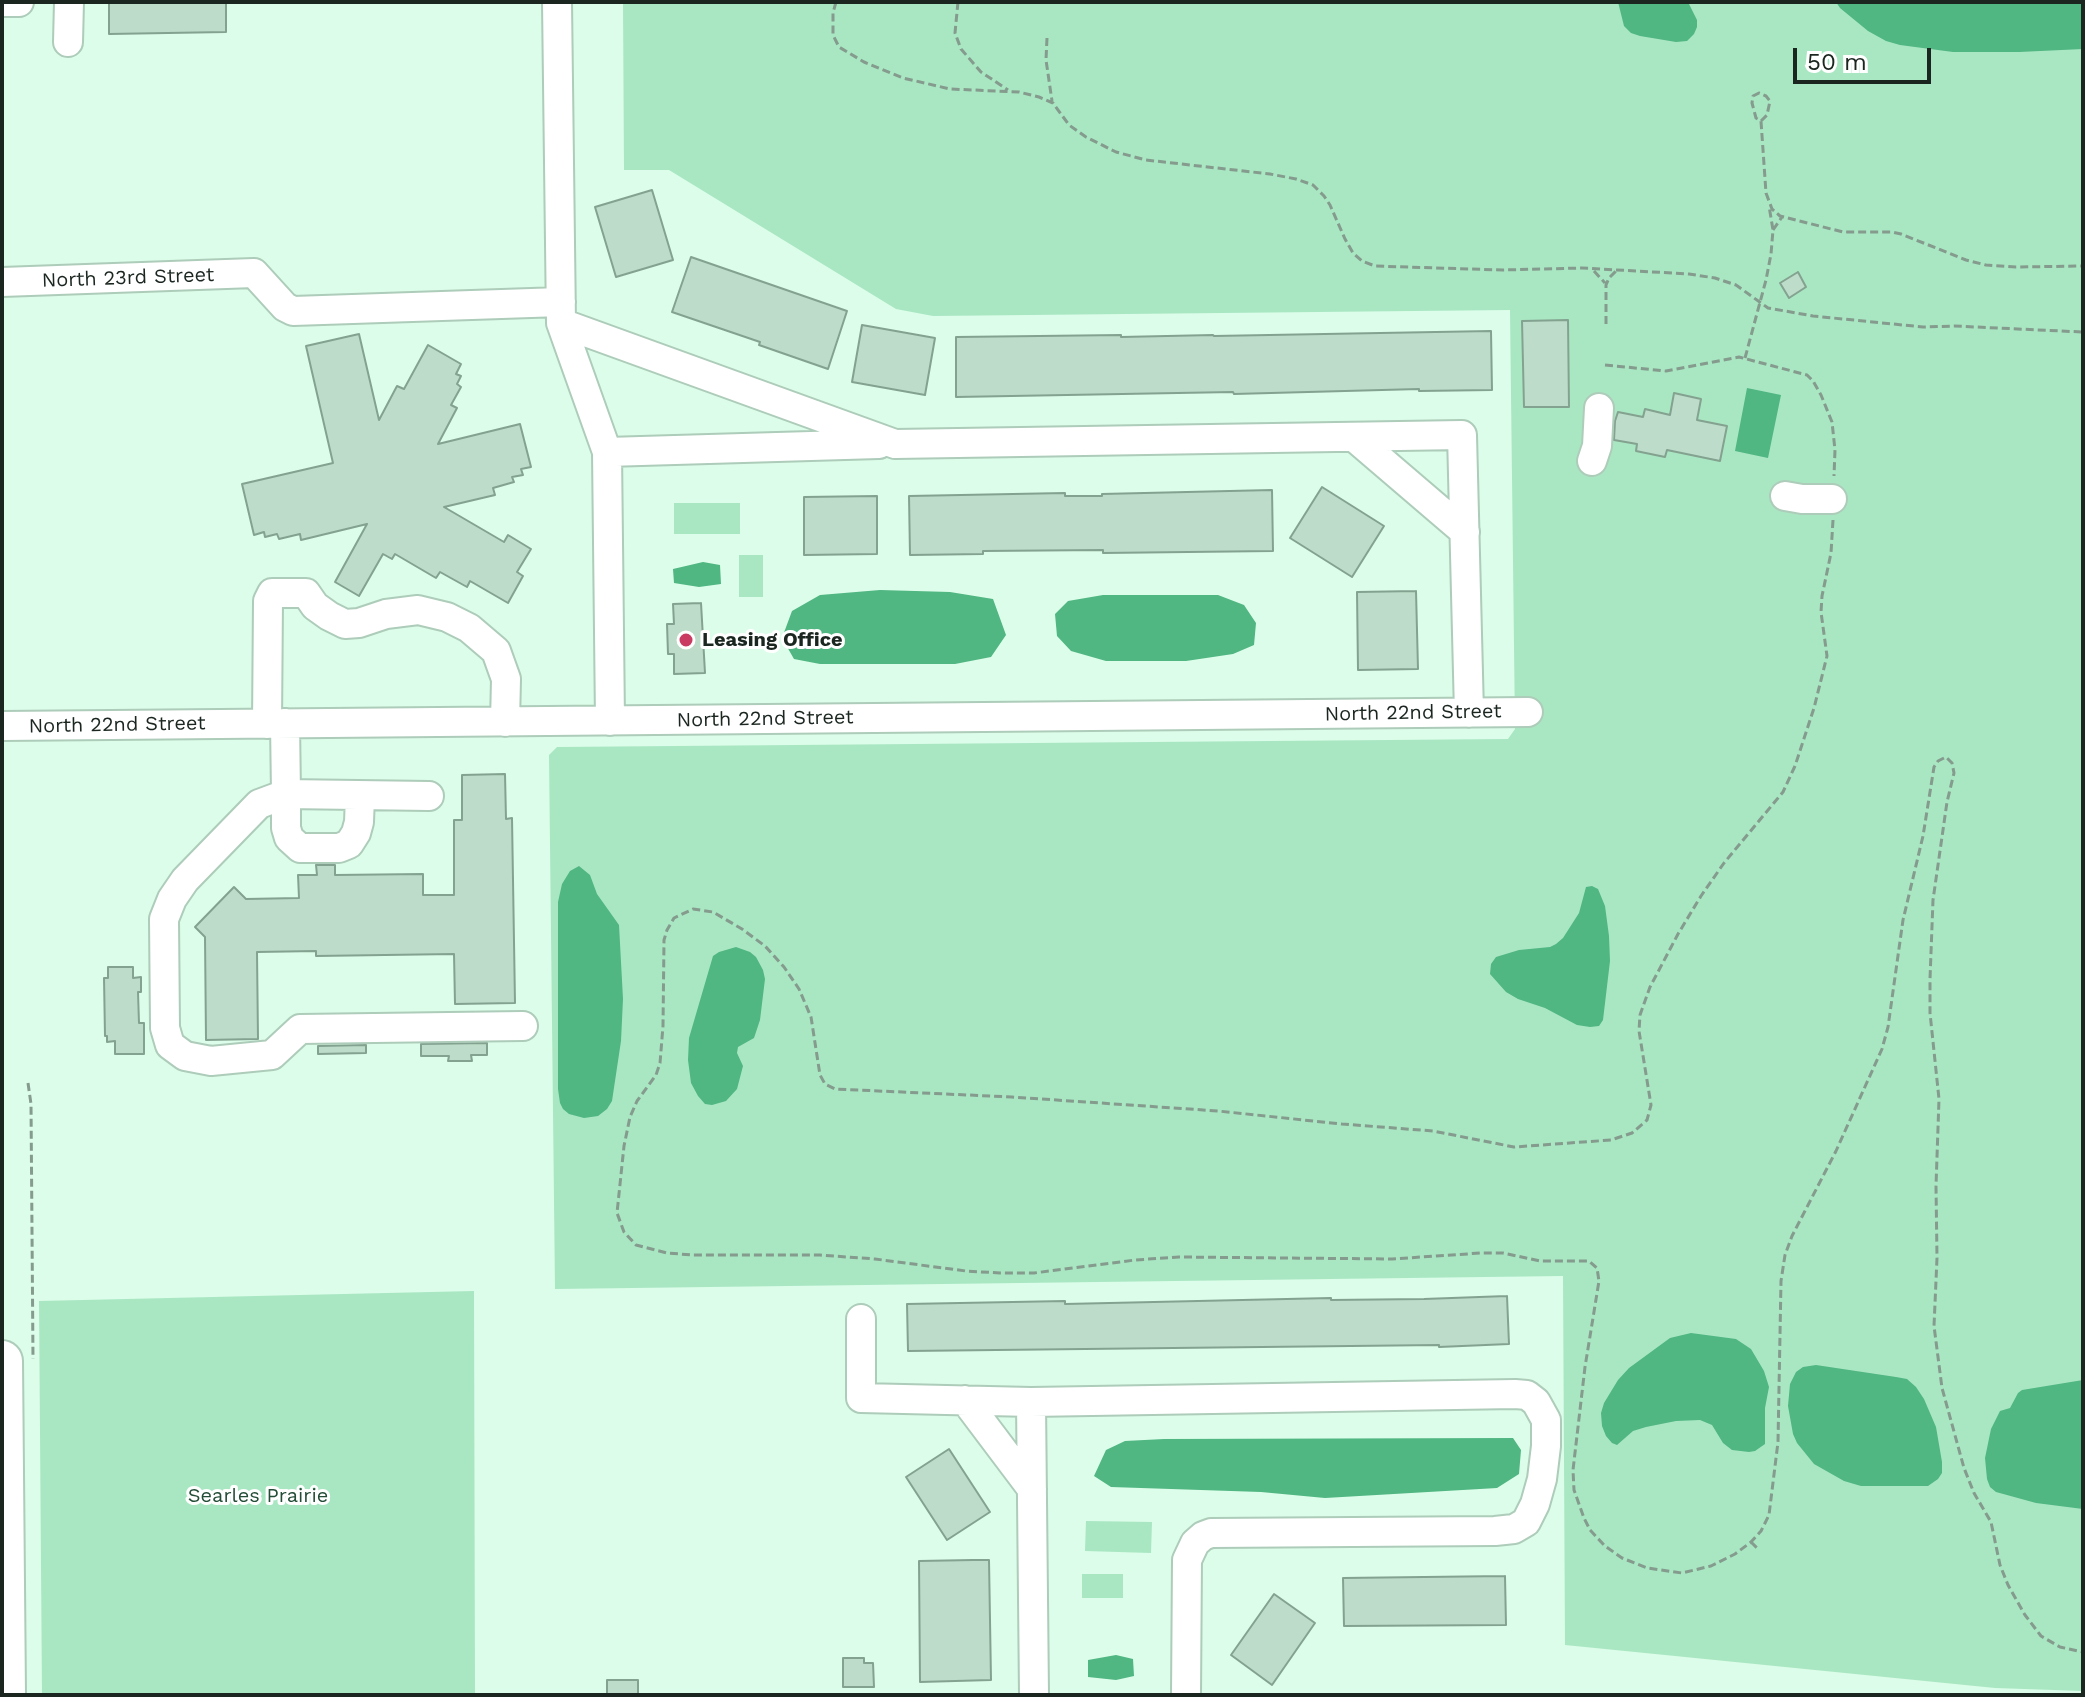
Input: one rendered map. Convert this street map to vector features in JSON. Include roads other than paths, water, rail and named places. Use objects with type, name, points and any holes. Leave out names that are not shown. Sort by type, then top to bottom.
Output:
[{"type":"highway","points":[[2,1361],[5,1695]]},
{"type":"street","points":[[2,2],[19,2]]},
{"type":"street","points":[[68,42],[69,2]]},
{"type":"street","points":[[557,2],[561,312],[607,452],[610,721]]},
{"type":"street","name":"North 23rd Street","points":[[2,282],[254,273],[285,307],[293,311],[561,312]]},
{"type":"street","points":[[561,312],[895,444]]},
{"type":"street","points":[[1592,461],[1597,446],[1599,408]]},
{"type":"street","points":[[607,452],[1462,435],[1469,713]]},
{"type":"street","points":[[1354,437],[1465,532]]},
{"type":"street","points":[[1785,496],[1832,499]]},
{"type":"street","points":[[360,796],[359,822],[349,844],[339,848],[300,848],[289,838],[276,724],[268,601],[272,593],[306,593],[315,606],[345,624],[418,610],[447,617],[469,628],[496,651],[506,679],[505,722]]},
{"type":"street","name":"North 22nd Street","points":[[2,726],[1528,712]]},
{"type":"street","points":[[429,796],[286,794],[259,804],[185,880],[172,899],[164,919],[165,1028],[170,1045],[185,1056],[211,1061],[272,1055],[300,1029],[523,1026]]},
{"type":"street","points":[[861,1319],[861,1398],[1031,1402],[1515,1394],[1527,1395],[1536,1402],[1546,1420],[1542,1479],[1526,1522],[1514,1529],[1211,1533],[1203,1536],[1195,1543],[1187,1560],[1186,1695]]},
{"type":"street","points":[[965,1400],[1032,1489]]},
{"type":"street","points":[[1031,1402],[1034,1695]]},
{"type":"place","name":"Leasing Office","points":[[686,640]]},
{"type":"park label","name":"Searles Prairie","points":[[258,1496]]}]
